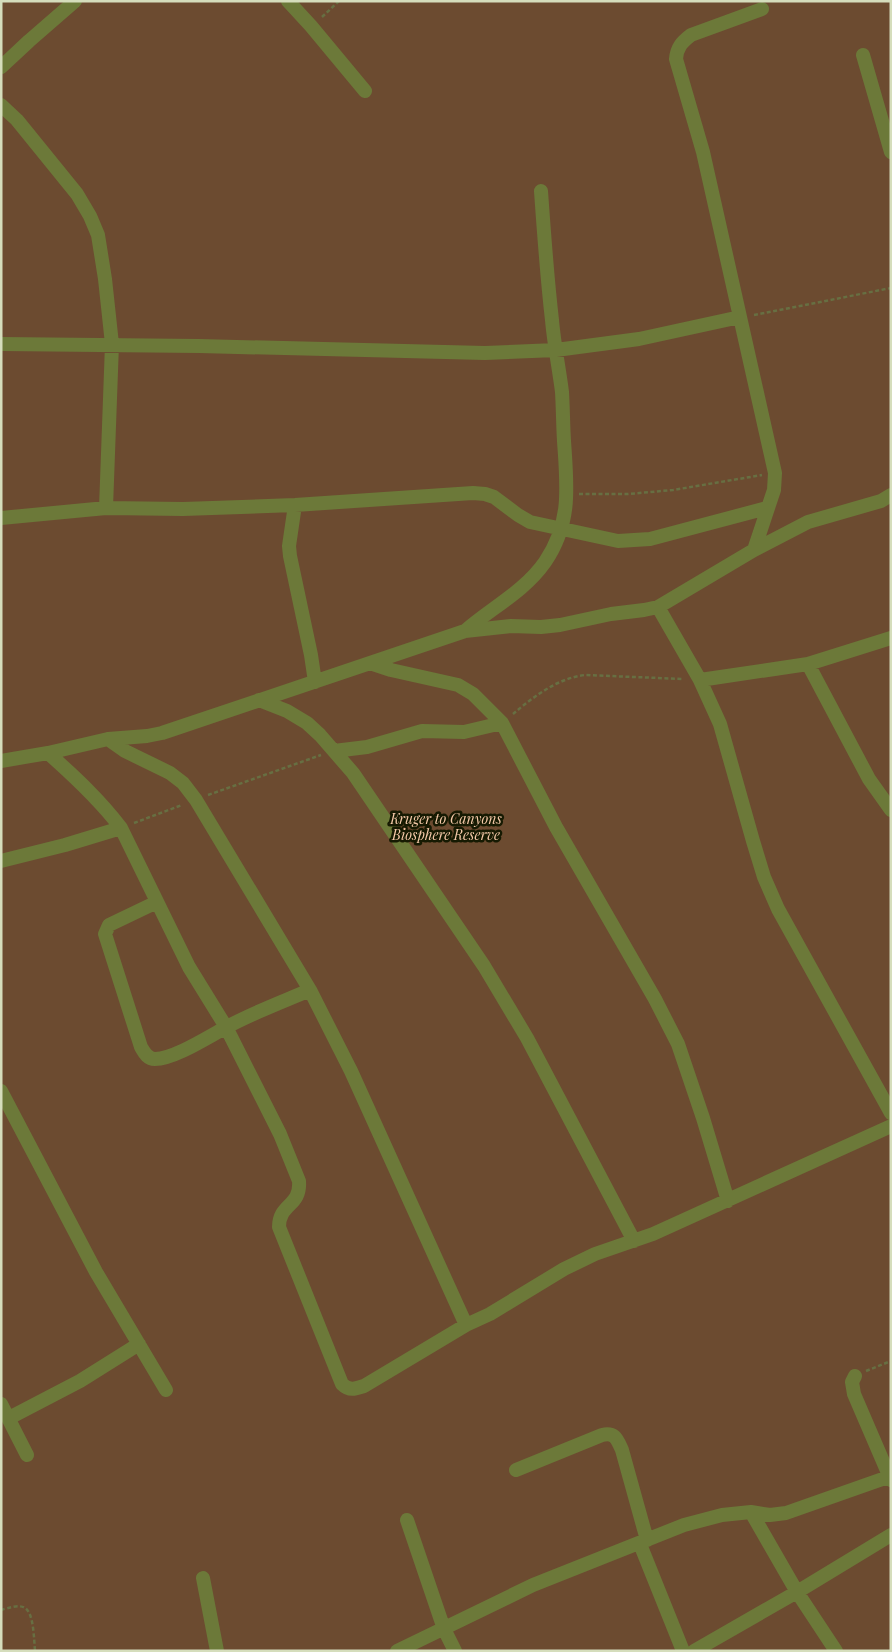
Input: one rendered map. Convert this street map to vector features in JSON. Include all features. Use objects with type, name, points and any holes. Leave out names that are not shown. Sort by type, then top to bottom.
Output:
[{"type":"street","points":[[1,67],[75,1]]},
{"type":"street","points":[[288,1],[365,91]]},
{"type":"street","points":[[754,550],[774,490],[775,473],[703,152],[676,58],[677,50],[691,34],[762,9]]},
{"type":"street","points":[[863,55],[886,115],[891,152]]},
{"type":"street","points":[[1,105],[17,120],[71,187],[90,216],[98,235],[112,344],[106,508]]},
{"type":"street","points":[[465,631],[478,619],[514,594],[531,578],[545,562],[561,529],[567,494],[562,392],[552,321],[541,191]]},
{"type":"street","points":[[1,344],[112,344],[485,353],[556,350],[639,339],[740,317]]},
{"type":"street","points":[[1,518],[106,508],[183,509],[295,505],[473,493],[494,497],[518,516],[530,522],[618,541],[632,541],[650,539],[688,530],[767,508]]},
{"type":"street","points":[[1,761],[48,753],[108,739],[162,733],[465,631],[512,626],[541,627],[560,625],[611,614],[658,607],[754,550],[808,522],[881,501],[891,495]]},
{"type":"street","points":[[295,505],[289,546],[290,556],[312,655],[315,682]]},
{"type":"street","points":[[658,607],[700,680],[720,724],[764,877],[778,909],[891,1114]]},
{"type":"street","points":[[700,680],[808,664],[891,638]]},
{"type":"street","points":[[370,663],[391,670],[458,685],[473,694],[502,723],[556,827],[632,956],[678,1044],[728,1200]]},
{"type":"street","points":[[808,664],[864,770],[891,810]]},
{"type":"street","points":[[259,700],[287,711],[303,720],[320,735],[358,780],[484,966],[527,1038],[634,1240]]},
{"type":"street","points":[[334,751],[367,747],[422,731],[464,732],[502,723]]},
{"type":"street","points":[[108,739],[125,751],[170,773],[183,783],[196,800],[310,990],[351,1071],[466,1325]]},
{"type":"street","points":[[48,753],[107,809],[121,828],[189,968],[226,1027],[280,1134],[299,1182],[299,1195],[284,1210],[280,1219],[280,1227],[342,1384],[351,1390],[364,1386],[466,1325],[490,1314],[587,1258],[653,1234],[891,1126]]},
{"type":"street","points":[[1,861],[65,845],[121,828]]},
{"type":"street","points":[[157,902],[109,925],[105,934],[141,1047],[146,1056],[155,1059],[190,1047],[226,1027],[310,990]]},
{"type":"street","points":[[1,1091],[96,1272],[166,1390]]},
{"type":"street","points":[[8,1418],[80,1381],[139,1344]]},
{"type":"street","points":[[397,1651],[533,1585],[684,1525],[722,1515],[752,1512],[770,1515],[786,1513],[890,1478],[854,1394],[852,1382],[855,1376]]},
{"type":"street","points":[[1,1404],[27,1455]]},
{"type":"street","points":[[516,1470],[608,1433],[618,1439],[644,1542],[683,1651]]},
{"type":"street","points":[[752,1512],[797,1592],[836,1651]]},
{"type":"street","points":[[407,1520],[444,1629],[455,1651]]},
{"type":"street","points":[[694,1651],[891,1535]]},
{"type":"street","points":[[203,1578],[217,1651]]},
{"type":"path","points":[[311,26],[339,1]]},
{"type":"path","points":[[740,317],[891,288]]},
{"type":"path","points":[[567,494],[628,494],[673,490],[775,473]]},
{"type":"path","points":[[502,723],[554,684],[572,676],[700,680]]},
{"type":"path","points":[[121,828],[334,751]]},
{"type":"path","points":[[855,1376],[891,1361]]},
{"type":"path","points":[[1,1610],[20,1606],[30,1612],[35,1651]]},
{"type":"green space","name":"Kruger to Canyons Biosphere Reserve","points":[[1,1],[891,1],[891,1651],[1,1651]]}]
